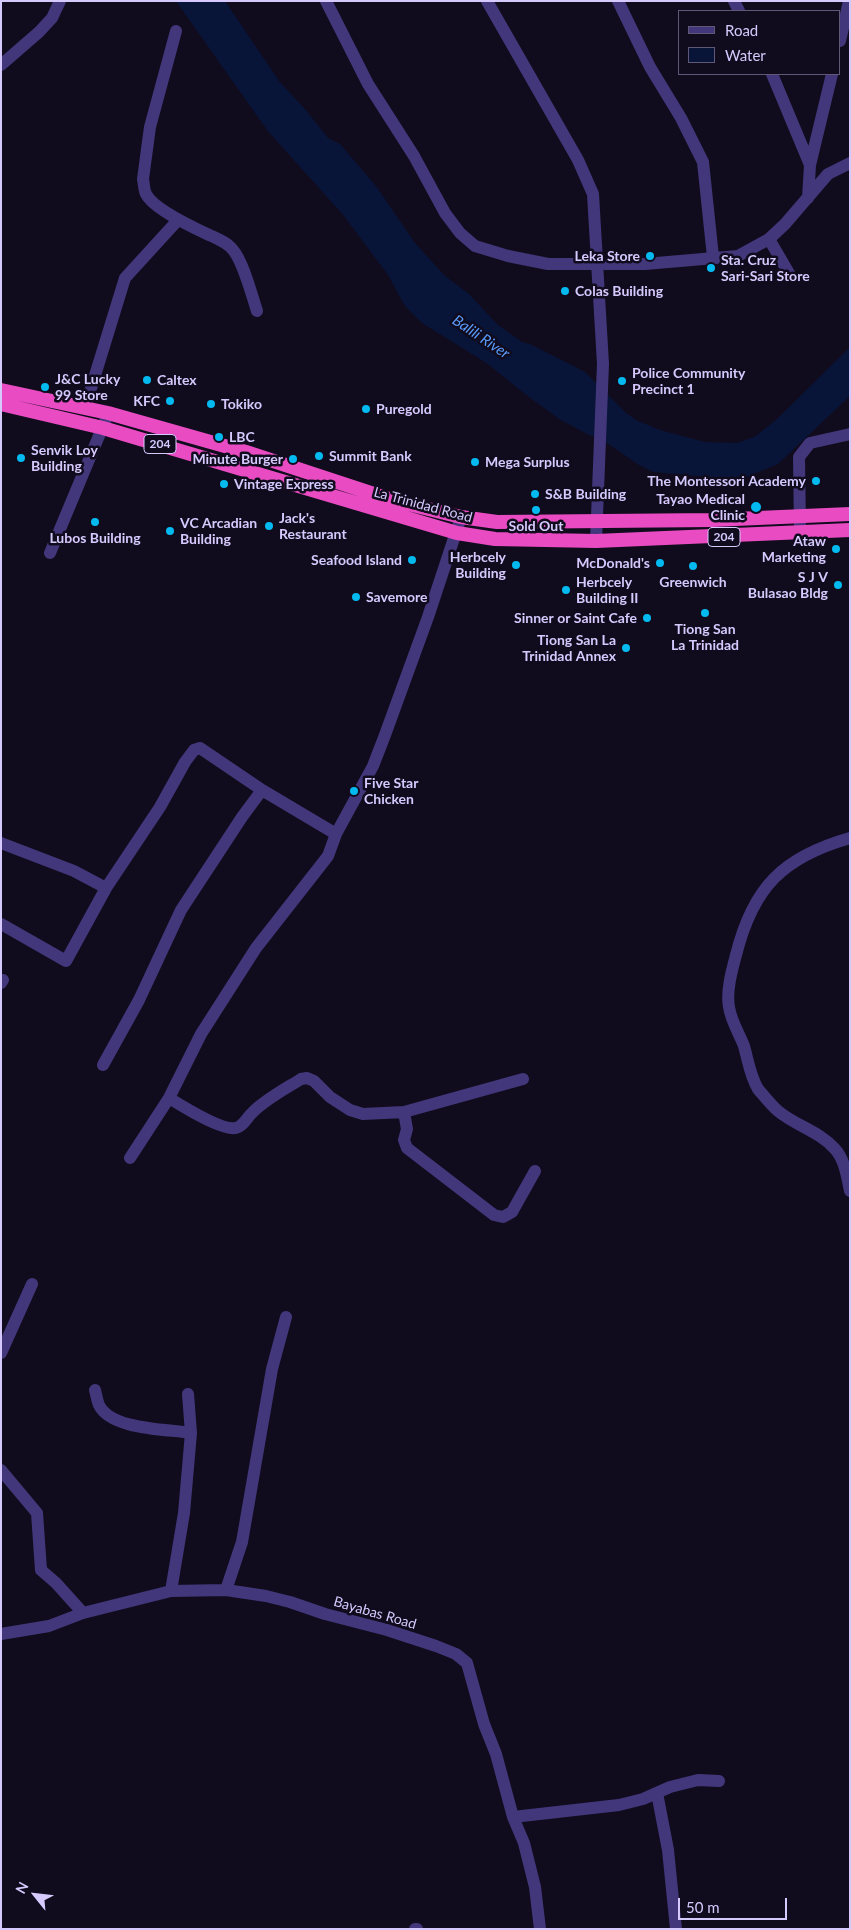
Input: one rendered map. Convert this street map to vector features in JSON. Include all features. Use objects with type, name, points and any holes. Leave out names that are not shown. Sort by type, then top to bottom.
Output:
[{"type":"highway","name":"La Trinidad Road","points":[[1,390],[108,413],[152,425],[246,452],[400,502],[461,518],[497,522],[596,522],[718,520],[850,514]]},
{"type":"highway","name":"La Trinidad Road","points":[[1,404],[146,440],[457,533],[495,539],[596,541],[850,530]]},
{"type":"highway","points":[[146,440],[152,425]]},
{"type":"street","points":[[1,65],[52,18],[60,1]]},
{"type":"street","points":[[326,1],[368,84],[414,156],[445,212],[460,233],[475,246],[508,256],[548,264],[645,264],[738,256],[769,239],[785,224],[828,174],[850,163]]},
{"type":"street","points":[[487,1],[578,160],[593,194],[603,364],[596,541]]},
{"type":"street","points":[[618,1],[650,66],[681,118],[703,162],[713,257]]},
{"type":"street","points":[[841,37],[849,1]]},
{"type":"street","points":[[176,31],[150,127],[143,179],[146,195],[152,202],[178,220],[224,242],[233,250],[238,258],[257,311]]},
{"type":"street","points":[[772,75],[810,165]]},
{"type":"street","points":[[808,198],[810,165],[832,75]]},
{"type":"street","points":[[85,408],[125,278],[178,220]]},
{"type":"street","points":[[769,239],[790,276]]},
{"type":"street","points":[[50,553],[108,413]]},
{"type":"street","points":[[800,532],[799,457],[810,443],[850,434]]},
{"type":"street","points":[[130,1158],[169,1098],[202,1034],[256,948],[328,856],[336,834],[373,766],[461,518]]},
{"type":"street","points":[[1,924],[66,961],[106,888],[160,807],[185,762],[194,750],[200,748],[262,790],[336,834]]},
{"type":"street","points":[[103,1065],[138,1000],[181,910],[232,831],[262,790]]},
{"type":"street","points":[[850,838],[829,844],[801,856],[767,884],[751,910],[736,952],[729,988],[729,1006],[758,1088],[778,1112],[822,1137],[836,1150],[844,1164],[850,1191]]},
{"type":"street","points":[[1,843],[74,871],[106,888]]},
{"type":"street","points":[[169,1098],[210,1120],[235,1128],[242,1125],[266,1101],[301,1079],[307,1078],[314,1081],[330,1097],[350,1110],[363,1114],[404,1112],[523,1079]]},
{"type":"street","points":[[404,1112],[407,1129],[404,1140],[407,1148],[494,1215],[503,1217],[512,1212],[535,1171]]},
{"type":"street","points":[[1,1353],[32,1284]]},
{"type":"street","points":[[226,1590],[242,1542],[272,1370],[286,1317]]},
{"type":"street","points":[[95,1390],[100,1406],[115,1418],[134,1426],[150,1429],[171,1429],[191,1433]]},
{"type":"street","points":[[171,1591],[184,1513],[191,1433],[188,1394]]},
{"type":"street","points":[[1,1470],[37,1513],[40,1570],[56,1583],[83,1613]]},
{"type":"street","name":"Bayabas Road","points":[[1,1634],[49,1626],[83,1613],[171,1591],[226,1590],[266,1596],[387,1630],[447,1650],[467,1663],[484,1724],[496,1754],[513,1817],[524,1843],[540,1929]]},
{"type":"street","points":[[513,1817],[619,1805],[643,1799],[670,1787],[698,1780],[719,1781]]},
{"type":"street","points":[[656,1793],[668,1850],[676,1929]]},
{"type":"water","name":"Balili River","points":[[176,1],[225,1],[279,81],[328,138],[340,144],[376,186],[415,243],[445,276],[469,294],[498,325],[522,342],[532,345],[585,372],[625,412],[636,420],[660,430],[705,442],[737,443],[756,436],[778,418],[850,347],[850,396],[778,464],[742,479],[653,472],[639,465],[604,441],[559,419],[488,364],[422,323],[405,306],[388,275],[344,216],[267,130]]},
{"type":"place","name":"Leka Store","points":[[650,256]]},
{"type":"place","name":"Sta. Cruz Sari-Sari Store","points":[[711,268]]},
{"type":"place","name":"Colas Building","points":[[565,291]]},
{"type":"place","name":"Caltex","points":[[147,380]]},
{"type":"place","name":"Police Community Precinct 1","points":[[622,381]]},
{"type":"place","name":"J&C Lucky 99 Store","points":[[45,387]]},
{"type":"place","name":"KFC","points":[[170,401]]},
{"type":"place","name":"Tokiko","points":[[211,404]]},
{"type":"place","name":"Puregold","points":[[366,409]]},
{"type":"place","name":"LBC","points":[[219,437]]},
{"type":"place","name":"Summit Bank","points":[[319,456]]},
{"type":"place","name":"Senvik Loy Building","points":[[21,458]]},
{"type":"place","name":"Minute Burger","points":[[293,459]]},
{"type":"place","name":"Mega Surplus","points":[[475,462]]},
{"type":"place","name":"The Montessori Academy","points":[[816,481]]},
{"type":"place","name":"Vintage Express","points":[[224,484]]},
{"type":"place","name":"S&B Building","points":[[535,494]]},
{"type":"place","name":"Tayao Medical Clinic","points":[[756,507]]},
{"type":"place","name":"Sold Out","points":[[536,510]]},
{"type":"place","name":"Lubos Building","points":[[95,522]]},
{"type":"place","name":"Jack's Restaurant","points":[[269,526]]},
{"type":"place","name":"VC Arcadian Building","points":[[170,531]]},
{"type":"place","name":"Ataw Marketing","points":[[836,549]]},
{"type":"place","name":"Seafood Island","points":[[412,560]]},
{"type":"place","name":"McDonald's","points":[[660,563]]},
{"type":"place","name":"Herbcely Building","points":[[516,565]]},
{"type":"place","name":"Greenwich","points":[[693,566]]},
{"type":"place","name":"S J V Bulasao Bldg","points":[[838,585]]},
{"type":"place","name":"Herbcely Building II","points":[[566,590]]},
{"type":"place","name":"Savemore","points":[[356,597]]},
{"type":"place","name":"Tiong San La Trinidad","points":[[705,613]]},
{"type":"place","name":"Sinner or Saint Cafe","points":[[647,618]]},
{"type":"place","name":"Tiong San La Trinidad Annex","points":[[626,648]]},
{"type":"place","name":"Five Star Chicken","points":[[354,791]]}]
